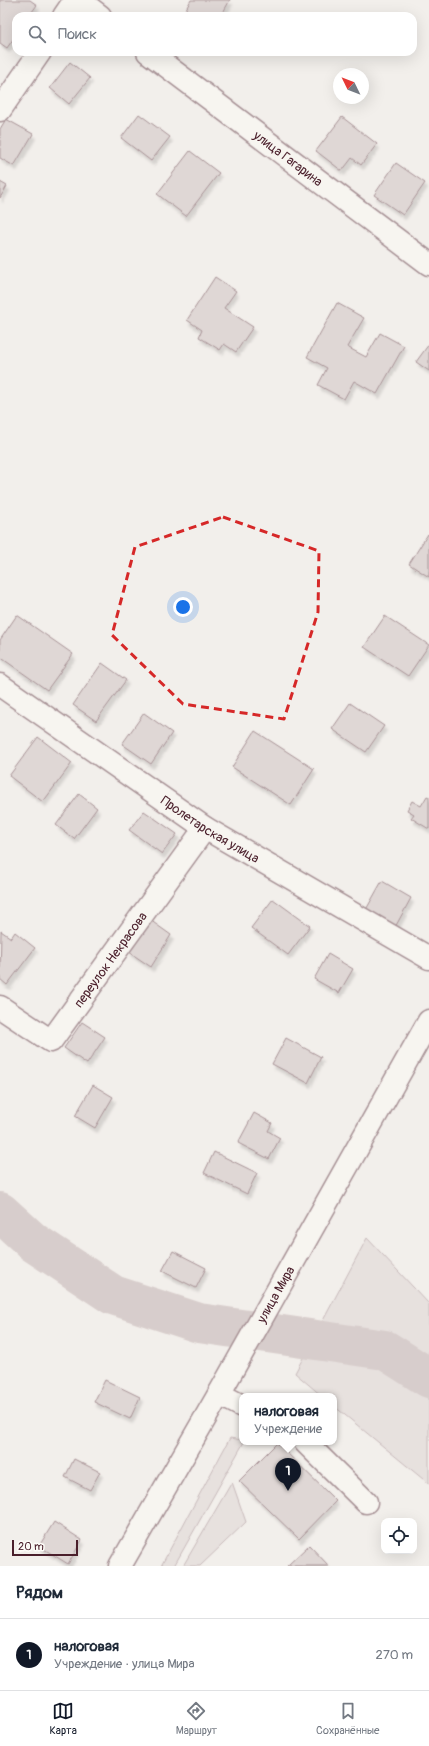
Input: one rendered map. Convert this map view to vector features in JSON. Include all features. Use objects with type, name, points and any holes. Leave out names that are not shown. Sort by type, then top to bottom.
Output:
[{"type":"street","points":[[67,12],[75,0]]},
{"type":"street","points":[[79,0],[95,12]]},
{"type":"street","points":[[0,110],[37,56]]},
{"type":"street","name":"улица Гагарина","points":[[153,56],[429,264]]},
{"type":"street","name":"Пролетарская улица","points":[[0,685],[205,828],[429,958]]},
{"type":"street","name":"переулок Некрасова","points":[[0,1006],[51,1041],[205,828]]},
{"type":"street","name":"улица Мира","points":[[120,1566],[219,1394],[429,1021]]},
{"type":"street","points":[[219,1394],[239,1404]]},
{"type":"street","points":[[308,1445],[366,1502]]},
{"type":"highlighted area","points":[[223,517],[319,551],[318,612],[284,719],[183,704],[112,635],[135,547]]},
{"type":"shaded area","points":[[367,1238],[429,1304],[429,1484],[337,1408],[337,1393],[318,1393],[295,1373]]},
{"type":"shaded area","points":[[230,1438],[239,1440],[239,1445],[242,1445],[174,1566],[161,1566]]},
{"type":"shaded area","points":[[232,1482],[246,1522],[200,1566],[183,1566]]},
{"type":"building","points":[[0,0],[30,0],[37,5],[32,12],[12,12],[12,41],[7,48],[0,43]]},
{"type":"building","points":[[191,0],[230,0],[223,12],[184,12]]},
{"type":"building","points":[[70,62],[90,78],[69,104],[50,88]]},
{"type":"building","points":[[139,114],[170,137],[151,161],[121,138]]},
{"type":"building","points":[[342,117],[377,144],[361,165],[352,158],[342,171],[316,151]]},
{"type":"building","points":[[6,119],[33,134],[14,166],[0,158],[0,129]]},
{"type":"building","points":[[190,151],[219,173],[186,216],[157,194]]},
{"type":"building","points":[[396,163],[425,183],[403,215],[374,195]]},
{"type":"building","points":[[0,182],[7,186],[0,198]]},
{"type":"building","points":[[215,277],[236,291],[224,308],[253,327],[236,352],[224,344],[220,350],[199,337],[202,330],[187,320]]},
{"type":"building","points":[[337,303],[364,318],[347,347],[366,357],[380,333],[404,346],[377,394],[354,381],[344,399],[318,385],[327,368],[307,357]]},
{"type":"building","points":[[429,344],[429,371],[416,362]]},
{"type":"building","points":[[428,534],[429,535],[429,577],[409,564]]},
{"type":"building","points":[[17,615],[73,654],[47,690],[0,657],[0,640]]},
{"type":"building","points":[[385,616],[429,645],[408,676],[364,647]]},
{"type":"building","points":[[102,663],[126,680],[96,721],[73,705]]},
{"type":"building","points":[[350,703],[384,726],[366,752],[332,729]]},
{"type":"building","points":[[144,713],[172,733],[151,764],[122,744]]},
{"type":"building","points":[[255,731],[314,769],[291,805],[232,767]]},
{"type":"building","points":[[38,737],[72,763],[43,802],[9,776]]},
{"type":"building","points":[[79,794],[97,808],[74,839],[56,825]]},
{"type":"building","points":[[427,796],[429,797],[429,829],[411,818],[414,814],[407,810],[412,801],[421,806]]},
{"type":"building","points":[[144,811],[177,834],[162,854],[129,830]]},
{"type":"building","points":[[382,881],[411,898],[393,931],[363,915]]},
{"type":"building","points":[[273,899],[310,926],[288,955],[251,928]]},
{"type":"building","points":[[150,920],[171,935],[151,967],[129,952]]},
{"type":"building","points":[[1,931],[11,938],[15,932],[35,948],[7,985],[0,979]]},
{"type":"building","points":[[328,954],[353,969],[339,993],[314,979]]},
{"type":"building","points":[[82,1022],[105,1037],[87,1064],[64,1048]]},
{"type":"building","points":[[286,1038],[321,1057],[308,1083],[272,1064]]},
{"type":"building","points":[[93,1085],[113,1097],[95,1128],[75,1116]]},
{"type":"building","points":[[254,1113],[272,1123],[268,1131],[280,1138],[269,1159],[238,1143]]},
{"type":"building","points":[[214,1152],[257,1173],[247,1194],[204,1173]]},
{"type":"building","points":[[173,1251],[206,1268],[196,1288],[162,1271]]},
{"type":"building","points":[[105,1380],[140,1397],[130,1419],[94,1402]]},
{"type":"building","points":[[275,1445],[279,1445],[336,1501],[299,1539],[239,1481]]},
{"type":"building","points":[[74,1459],[100,1472],[90,1490],[65,1477]]},
{"type":"building","points":[[54,1522],[82,1540],[68,1564],[39,1546]]},
{"type":"building","points":[[309,1545],[329,1566],[287,1566]]},
{"type":"waterway","points":[[0,1212],[33,1242],[113,1295],[199,1323],[385,1350],[429,1378]]},
{"type":"place","name":"налоговая","points":[[288,1491]]}]
